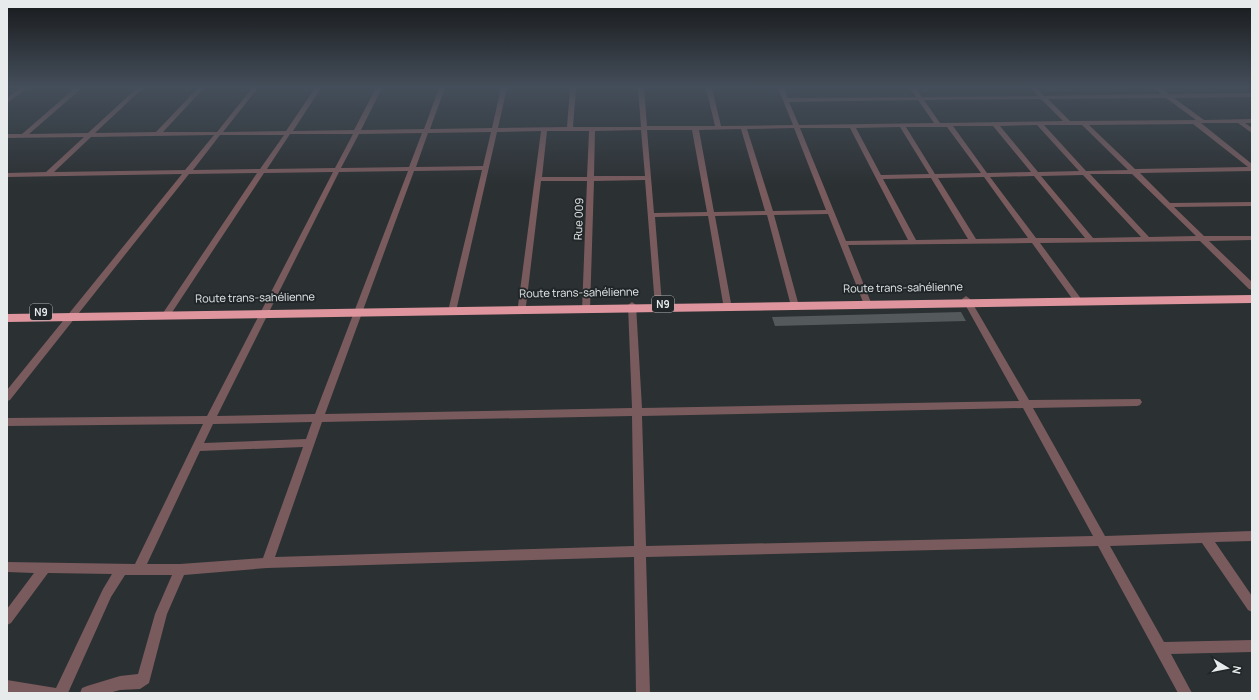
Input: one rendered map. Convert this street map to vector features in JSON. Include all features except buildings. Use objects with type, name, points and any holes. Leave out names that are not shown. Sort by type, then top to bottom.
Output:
[{"type":"highway","name":"Route trans-sahélienne","points":[[1076,300],[1252,294]]},
{"type":"highway","name":"Route trans-sahélienne","points":[[75,315],[586,308],[867,302],[1252,299]]},
{"type":"highway","name":"Route trans-sahélienne","points":[[632,307],[658,304],[795,304]]},
{"type":"highway","name":"Route trans-sahélienne","points":[[358,311],[522,306],[586,308]]},
{"type":"highway","name":"N9","points":[[7,313],[75,315]]},
{"type":"highway","name":"N9","points":[[7,318],[75,315]]},
{"type":"street","points":[[23,136],[41,121]]},
{"type":"street","points":[[47,175],[106,121]]},
{"type":"street","points":[[158,134],[170,121]]},
{"type":"street","points":[[7,397],[75,315],[228,121]]},
{"type":"street","points":[[167,313],[296,121]]},
{"type":"street","points":[[138,570],[209,421],[363,121]]},
{"type":"street","points":[[267,563],[318,419],[431,121]]},
{"type":"street","points":[[453,307],[497,121]]},
{"type":"street","points":[[570,129],[571,121]]},
{"type":"street","points":[[643,121],[658,304]]},
{"type":"street","points":[[717,121],[718,127]]},
{"type":"street","points":[[794,121],[867,302]]},
{"type":"street","points":[[935,121],[938,125]]},
{"type":"street","points":[[1239,121],[1252,131]]},
{"type":"street","points":[[7,136],[1252,121]]},
{"type":"street","points":[[1195,122],[1252,168]]},
{"type":"street","points":[[1084,123],[1252,287]]},
{"type":"street","points":[[996,124],[1091,240]]},
{"type":"street","points":[[1039,124],[1148,240]]},
{"type":"street","points":[[902,125],[973,241]]},
{"type":"street","points":[[949,125],[1076,300]]},
{"type":"street","points":[[852,126],[913,242]]},
{"type":"street","points":[[695,127],[728,303]]},
{"type":"street","points":[[743,127],[770,214],[795,304]]},
{"type":"street","name":"Rue 009","points":[[586,308],[592,129]]},
{"type":"street","points":[[522,306],[544,130]]},
{"type":"street","points":[[7,175],[485,168]]},
{"type":"street","points":[[879,177],[1252,168]]},
{"type":"street","points":[[538,179],[647,178]]},
{"type":"street","points":[[1168,205],[1252,204]]},
{"type":"street","points":[[651,215],[830,212]]},
{"type":"street","points":[[843,243],[1252,238]]},
{"type":"street","points":[[967,301],[1026,404],[1185,693]]},
{"type":"street","points":[[632,307],[637,411],[644,693]]},
{"type":"street","points":[[7,422],[209,421],[637,411],[1137,402]]},
{"type":"street","points":[[196,447],[310,443]]},
{"type":"street","points":[[7,567],[180,570],[267,563],[1252,536]]},
{"type":"street","points":[[1205,537],[1252,606]]},
{"type":"street","points":[[7,619],[46,567]]},
{"type":"street","points":[[61,693],[103,603],[122,569]]},
{"type":"street","points":[[87,693],[120,683],[140,682],[144,678],[161,614],[180,570]]},
{"type":"street","points":[[1160,648],[1252,646]]},
{"type":"street","points":[[7,687],[52,693]]}]
